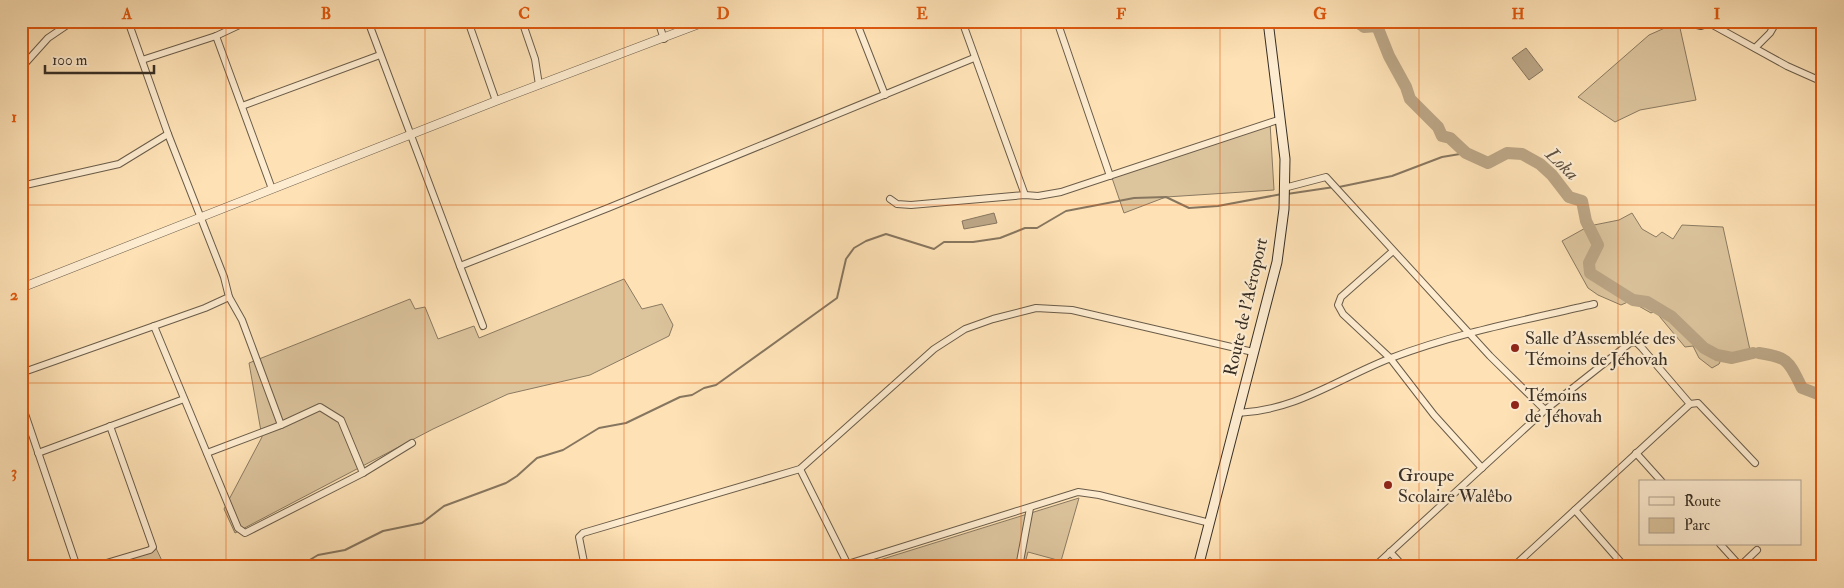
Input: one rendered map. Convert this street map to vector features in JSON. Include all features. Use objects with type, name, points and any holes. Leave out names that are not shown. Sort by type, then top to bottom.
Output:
[{"type":"main road","name":"Route de l'Aéroport","points":[[1198,567],[1277,262],[1285,159],[1268,21]]},
{"type":"street","points":[[21,68],[48,38],[73,21]]},
{"type":"street","points":[[128,21],[168,134],[224,277],[229,297],[242,320],[280,425]]},
{"type":"street","points":[[142,60],[216,36],[248,21]]},
{"type":"street","points":[[368,21],[409,136],[483,326]]},
{"type":"street","points":[[468,21],[496,101]]},
{"type":"street","points":[[522,21],[535,59],[539,85]]},
{"type":"street","points":[[658,21],[664,39]]},
{"type":"street","points":[[21,288],[496,101],[708,21]]},
{"type":"street","points":[[856,21],[885,95]]},
{"type":"street","points":[[962,21],[1025,195]]},
{"type":"street","points":[[1057,21],[1110,176]]},
{"type":"street","points":[[1755,48],[1770,33],[1777,21]]},
{"type":"street","points":[[1683,22],[1701,26],[1714,23],[1755,48],[1823,82]]},
{"type":"street","points":[[216,36],[272,189]]},
{"type":"street","points":[[242,106],[380,55]]},
{"type":"street","points":[[460,266],[608,208],[974,58]]},
{"type":"street","points":[[890,199],[897,204],[911,204],[1025,195],[1038,196],[1061,192],[1281,119]]},
{"type":"street","points":[[21,186],[119,164],[168,134]]},
{"type":"street","points":[[1284,188],[1326,177],[1469,332],[1545,410]]},
{"type":"street","points":[[1393,250],[1340,297],[1338,305],[1343,314],[1390,358],[1434,415],[1482,468]]},
{"type":"street","points":[[21,373],[229,297]]},
{"type":"street","points":[[1238,413],[1258,412],[1305,399],[1390,358],[1469,332],[1594,304]]},
{"type":"street","points":[[585,567],[579,543],[579,537],[583,533],[800,470],[934,349],[965,329],[1002,316],[1036,308],[1072,310],[1253,352]]},
{"type":"street","points":[[154,326],[238,528],[245,533],[363,473],[412,443]]},
{"type":"street","points":[[1374,567],[1545,410],[1630,343],[1636,342],[1690,404]]},
{"type":"street","points":[[38,453],[184,399]]},
{"type":"street","points":[[21,402],[77,567]]},
{"type":"street","points":[[1515,566],[1690,404],[1698,403],[1755,463]]},
{"type":"street","points":[[207,453],[280,425],[320,407],[341,420],[363,473]]},
{"type":"street","points":[[93,567],[150,550],[153,547],[110,426]]},
{"type":"street","points":[[1636,453],[1660,480]]},
{"type":"street","points":[[800,470],[847,563]]},
{"type":"street","points":[[838,567],[1078,492],[1099,495],[1210,523]]},
{"type":"street","points":[[1019,567],[1030,508]]},
{"type":"street","points":[[1575,510],[1625,567]]},
{"type":"street","points":[[1722,546],[1739,566],[1757,550]]},
{"type":"street","points":[[1390,552],[1404,567]]},
{"type":"green space","points":[[1348,21],[1371,21],[1359,29],[1349,27]]},
{"type":"green space","points":[[1667,27],[1680,28],[1696,100],[1640,110],[1615,122],[1578,97],[1649,35]]},
{"type":"green space","points":[[1270,123],[1274,190],[1166,197],[1124,213],[1111,175]]},
{"type":"green space","points":[[1632,213],[1642,229],[1656,237],[1662,232],[1673,239],[1682,225],[1723,227],[1750,350],[1723,356],[1719,364],[1712,368],[1699,358],[1693,346],[1685,347],[1655,311],[1651,313],[1630,301],[1621,305],[1598,295],[1588,288],[1562,241],[1589,226],[1619,220]]},
{"type":"green space","points":[[624,279],[642,309],[662,304],[673,325],[669,336],[590,375],[508,394],[433,429],[235,533],[224,509],[262,437],[249,363],[410,299],[415,309],[425,307],[438,339],[474,326],[479,338]]},
{"type":"green space","points":[[1079,498],[1061,561],[1028,552],[1024,567],[857,567]]},
{"type":"green space","points":[[154,544],[165,567],[108,567]]},
{"type":"shaded area","points":[[1526,48],[1543,70],[1529,80],[1512,58]]},
{"type":"shaded area","points":[[994,213],[997,223],[964,229],[962,221]]},
{"type":"waterway","name":"Loka","points":[[1357,21],[1364,27],[1377,26],[1410,99],[1438,127],[1442,136],[1450,138],[1466,153],[1488,163],[1507,153],[1522,154],[1540,164],[1552,175],[1569,197],[1582,201],[1586,221],[1598,245],[1589,263],[1590,273],[1633,300],[1647,302],[1672,317],[1704,348],[1717,355],[1732,358],[1753,353]]},
{"type":"waterway","points":[[1339,187],[1392,176],[1442,157],[1466,153]]},
{"type":"waterway","points":[[1287,194],[1334,187]]},
{"type":"waterway","points":[[298,567],[318,555],[345,550],[383,531],[422,523],[444,506],[506,483],[537,458],[563,450],[599,428],[626,423],[680,397],[692,395],[704,388],[716,385],[837,298],[846,259],[854,248],[866,241],[886,234],[934,249],[944,242],[973,242],[1000,238],[1025,228],[1037,228],[1066,211],[1134,198],[1166,197],[1189,208],[1218,206],[1282,194]]},
{"type":"waterway","name":"Loka","points":[[1759,353],[1777,357],[1787,362],[1802,388],[1823,396]]},
{"type":"place","name":"Salle d'Assemblée des Témoins de Jéhovah","points":[[1515,348]]},
{"type":"place","name":"Témoins de Jéhovah","points":[[1515,405]]},
{"type":"place","name":"Groupe Scolaire Walêbo","points":[[1388,485]]}]
